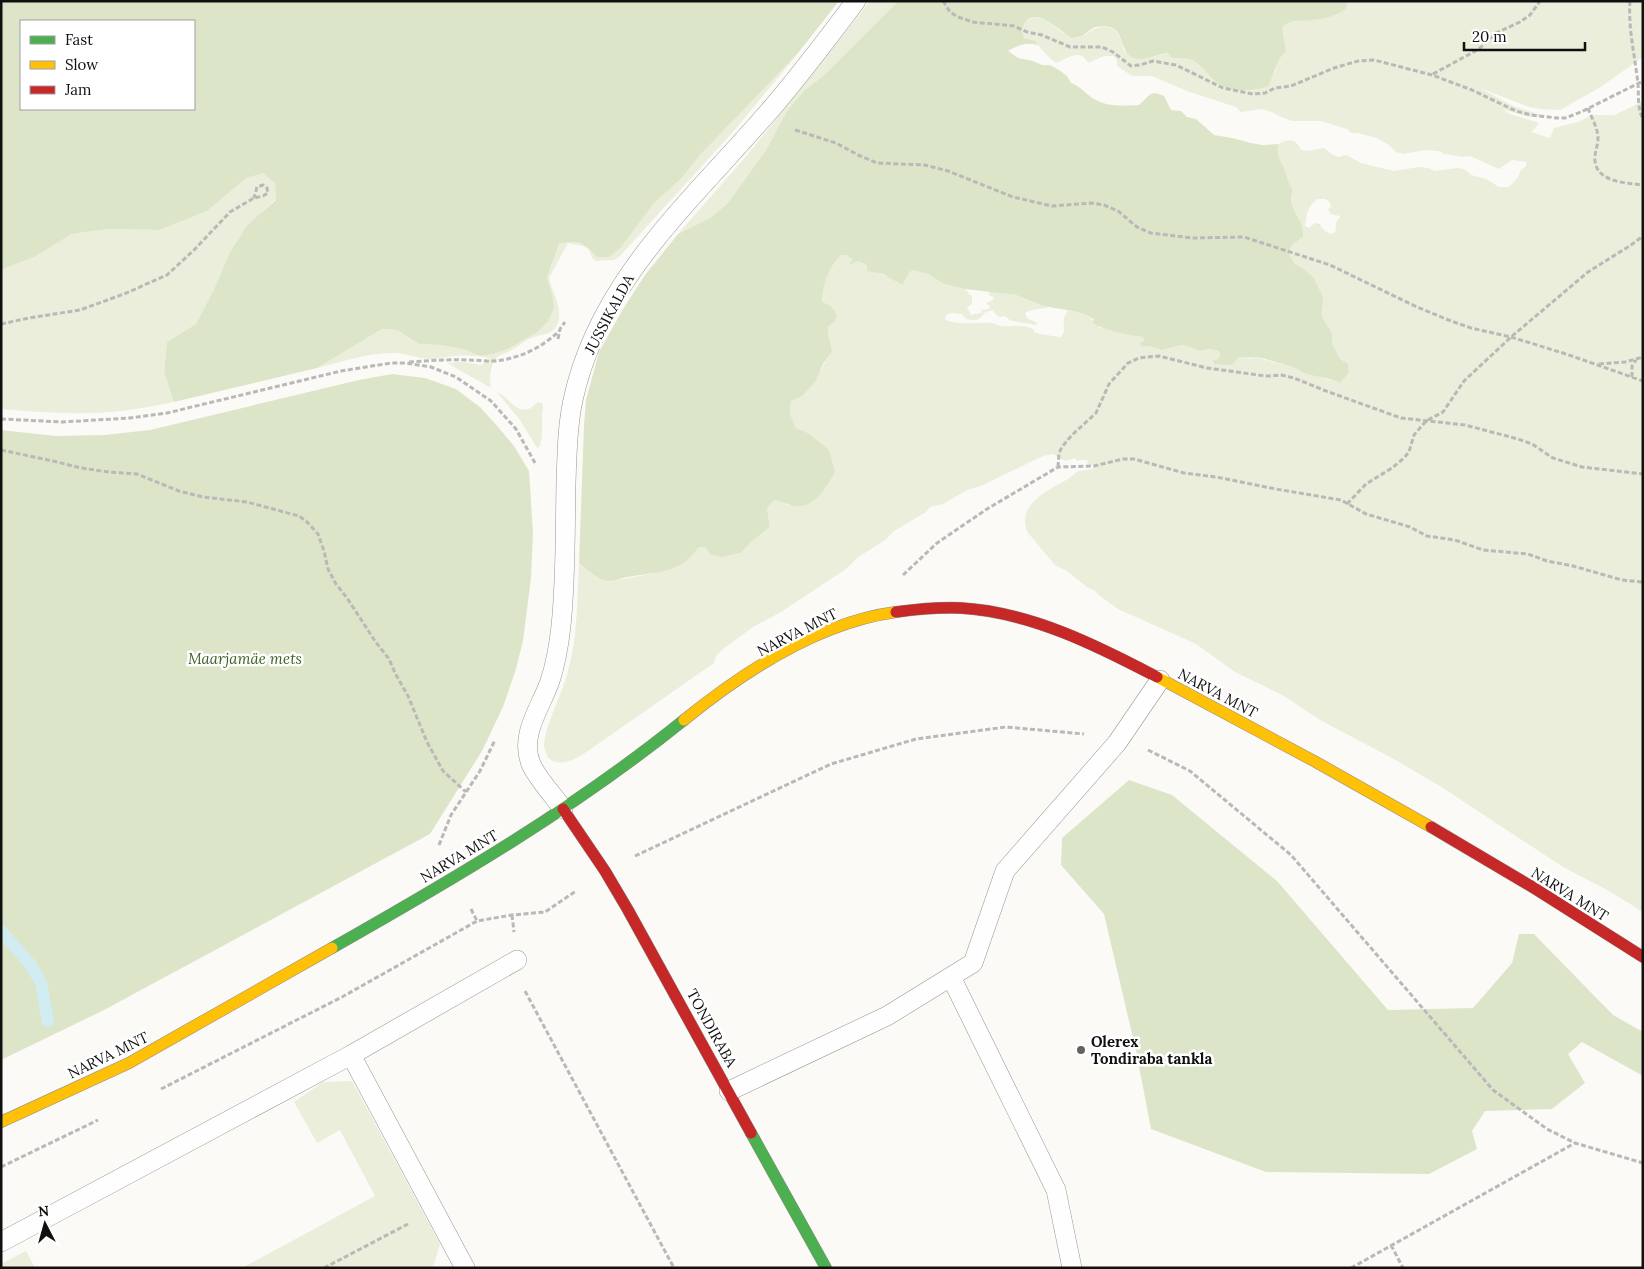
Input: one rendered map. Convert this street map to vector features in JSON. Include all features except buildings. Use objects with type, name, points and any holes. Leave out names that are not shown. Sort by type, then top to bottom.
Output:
[{"type":"main road","name":"NARVA MNT","points":[[1,1122],[127,1064],[455,878],[563,809],[646,751],[692,713],[768,662],[842,624],[888,612],[930,608],[958,608],[1010,615],[1071,636],[1160,680],[1383,798],[1518,878],[1643,957]]},
{"type":"main road","name":"TONDIRABA","points":[[563,809],[605,871],[730,1091],[826,1268]]},
{"type":"lane","name":"JUSSIKALDA","points":[[563,809],[532,766],[528,756],[527,743],[530,728],[550,680],[559,643],[562,610],[567,460],[572,403],[589,345],[634,266],[657,236],[766,116],[856,1]]},
{"type":"lane","points":[[730,1091],[886,1016],[973,963],[1005,871],[1117,743],[1160,680]]},
{"type":"lane","points":[[1,1242],[351,1055],[517,960]]},
{"type":"lane","points":[[951,977],[1056,1190],[1072,1268]]},
{"type":"lane","points":[[351,1055],[465,1268]]},
{"type":"path","points":[[943,1],[950,12],[973,22],[1014,26],[1070,47],[1102,47],[1113,52],[1131,66],[1153,61],[1176,65],[1223,88],[1253,94],[1291,86],[1334,68],[1358,61],[1374,60],[1432,75],[1531,115],[1565,118],[1643,81]]},
{"type":"path","points":[[1432,75],[1479,49],[1496,33],[1520,22],[1530,15],[1540,1]]},
{"type":"path","points":[[1630,1],[1629,25],[1638,84],[1640,114],[1643,119]]},
{"type":"path","points":[[1588,108],[1598,133],[1598,146],[1594,157],[1598,170],[1618,182],[1643,185]]},
{"type":"path","points":[[766,116],[799,132],[815,135],[836,143],[878,163],[925,165],[948,171],[1013,196],[1052,206],[1104,204],[1118,211],[1137,227],[1151,233],[1192,238],[1244,237],[1330,265],[1451,321],[1471,328],[1511,337],[1643,381]]},
{"type":"path","points":[[1,324],[80,310],[124,294],[166,275],[194,250],[230,212],[254,198],[268,193],[267,188],[263,185],[257,187],[254,198]]},
{"type":"path","points":[[1347,504],[1366,484],[1404,458],[1409,452],[1414,435],[1426,421],[1443,412],[1464,381],[1511,337],[1588,272],[1643,236]]},
{"type":"path","points":[[1,419],[62,422],[167,414],[342,371],[390,363],[508,359],[526,353],[544,343],[560,330]]},
{"type":"path","points":[[1058,467],[1059,453],[1062,447],[1096,413],[1109,384],[1128,363],[1146,357],[1167,357],[1207,368],[1294,378],[1401,418],[1465,425],[1532,444],[1553,458],[1582,467],[1643,474]]},
{"type":"path","points":[[1596,364],[1610,364],[1643,357]]},
{"type":"path","points":[[1632,377],[1632,366],[1636,359]]},
{"type":"path","points":[[390,363],[431,367],[456,377],[491,401],[516,429],[536,464]]},
{"type":"path","points":[[1,450],[80,468],[137,474],[180,491],[203,497],[247,502],[299,516],[318,534],[328,568],[336,584],[389,659],[394,673],[408,696],[427,742],[443,771],[466,792]]},
{"type":"path","points":[[902,576],[937,543],[1058,467],[1094,466],[1123,459],[1184,473],[1216,477],[1340,500],[1366,514],[1410,527],[1427,536],[1455,540],[1483,550],[1528,554],[1547,561],[1573,566],[1622,580],[1643,582]]},
{"type":"path","points":[[157,1091],[333,1001],[477,921],[545,912],[605,871],[831,764],[916,739],[1006,727],[1083,734],[1150,751],[1190,771],[1291,855],[1492,1090],[1547,1129],[1575,1143],[1643,1163]]},
{"type":"path","points":[[477,921],[455,878],[437,849],[451,815],[480,771],[500,732]]},
{"type":"path","points":[[512,915],[518,979],[674,1268]]},
{"type":"path","points":[[1,1168],[105,1116]]},
{"type":"path","points":[[1351,1268],[1575,1143]]},
{"type":"path","points":[[324,1268],[434,1210]]},
{"type":"path","points":[[1391,1245],[1403,1268]]},
{"type":"green space","points":[[1,1],[839,1],[798,53],[700,155],[682,178],[654,203],[620,248],[609,257],[597,257],[589,248],[580,244],[571,242],[559,244],[547,277],[554,308],[548,321],[537,332],[508,349],[493,354],[480,356],[463,349],[419,344],[397,330],[382,329],[317,368],[174,402],[164,372],[167,342],[196,324],[230,252],[248,224],[276,200],[275,183],[263,173],[246,178],[207,211],[160,230],[108,229],[72,234],[34,257],[1,270]]},
{"type":"green space","points":[[870,1],[898,1],[823,76],[805,90],[787,111],[766,150],[728,203],[710,218],[678,234],[749,153]]},
{"type":"green space","points":[[898,1],[1348,1],[1346,9],[1334,15],[1317,20],[1293,21],[1282,27],[1286,51],[1280,58],[1268,86],[1254,90],[1238,90],[1224,87],[1195,61],[1172,58],[1168,53],[1146,58],[1134,58],[1125,49],[1117,32],[1113,28],[1106,26],[1094,28],[1083,35],[1072,38],[1045,20],[1032,17],[1026,21],[1022,30],[1024,38],[1035,41],[1038,45],[1022,45],[1008,51],[1018,58],[1042,65],[1050,65],[1067,76],[1071,83],[1102,103],[1120,106],[1139,105],[1155,93],[1164,96],[1171,110],[1181,111],[1187,117],[1196,119],[1214,135],[1262,145],[1279,144],[1278,155],[1293,190],[1291,197],[1293,208],[1303,229],[1303,237],[1293,244],[1288,252],[1295,264],[1313,277],[1323,297],[1322,317],[1332,333],[1332,343],[1340,359],[1348,364],[1349,372],[1340,383],[1258,357],[1239,357],[1232,365],[1214,364],[1213,360],[1218,359],[1219,351],[1210,349],[1198,351],[1181,345],[1162,350],[1149,346],[1142,347],[1139,343],[1144,341],[1143,337],[1102,328],[1093,323],[1094,319],[1084,314],[1043,306],[1016,295],[965,289],[944,284],[928,274],[913,270],[902,285],[883,274],[867,271],[867,266],[858,261],[852,264],[849,263],[853,260],[846,255],[841,255],[827,277],[822,295],[822,302],[831,306],[837,315],[835,321],[828,327],[832,352],[823,364],[815,382],[802,396],[791,401],[790,414],[796,428],[808,433],[829,450],[835,472],[823,491],[814,501],[801,506],[793,506],[774,500],[767,508],[770,527],[751,542],[741,553],[722,557],[711,555],[705,547],[699,547],[684,562],[667,570],[613,581],[600,578],[579,563],[586,400],[599,352],[645,275],[678,234],[710,218],[728,203],[766,150],[787,111],[805,90],[823,76]]},
{"type":"green space","points":[[1348,1],[1643,1],[1643,57],[1599,88],[1560,110],[1529,107],[1480,88],[1513,106],[1544,116],[1529,117],[1502,109],[1510,114],[1537,122],[1539,124],[1531,132],[1550,138],[1554,128],[1578,122],[1592,115],[1615,115],[1643,101],[1643,912],[1609,891],[1563,867],[1440,786],[1320,720],[1284,696],[1235,672],[1196,644],[1118,609],[1067,571],[1055,565],[1028,533],[1025,523],[1026,514],[1036,500],[1051,488],[1077,472],[1093,469],[1094,465],[1087,464],[1088,460],[1077,461],[1075,458],[1066,461],[1054,454],[1043,456],[981,486],[967,490],[943,504],[930,507],[926,512],[894,531],[885,540],[857,558],[846,569],[781,612],[753,627],[723,649],[716,656],[714,663],[582,755],[561,763],[548,758],[544,746],[545,737],[565,680],[574,644],[579,563],[610,582],[671,568],[682,563],[699,547],[705,547],[711,555],[722,557],[741,553],[751,542],[770,527],[767,508],[774,499],[794,506],[806,505],[819,496],[829,481],[817,441],[808,433],[796,428],[790,414],[791,401],[811,385],[832,352],[828,327],[835,321],[824,306],[822,289],[827,276],[841,255],[846,255],[853,260],[849,262],[852,264],[858,261],[865,264],[875,272],[891,278],[901,285],[913,270],[928,274],[944,284],[965,289],[972,297],[972,304],[967,307],[971,315],[989,309],[990,306],[986,303],[993,300],[994,297],[990,296],[988,291],[1016,295],[1049,307],[1025,313],[1027,318],[1037,323],[1037,325],[1011,321],[1005,316],[999,317],[992,310],[975,320],[966,319],[962,314],[952,313],[946,315],[945,319],[949,321],[1023,326],[1031,328],[1036,333],[1061,337],[1064,329],[1064,317],[1068,310],[1090,317],[1100,328],[1143,337],[1142,347],[1149,346],[1162,350],[1181,345],[1198,351],[1210,349],[1219,351],[1218,359],[1213,360],[1214,364],[1232,364],[1239,357],[1248,359],[1255,357],[1329,380],[1349,372],[1348,365],[1340,359],[1332,343],[1332,333],[1322,317],[1323,308],[1313,277],[1295,264],[1288,252],[1293,244],[1303,237],[1303,229],[1292,203],[1293,190],[1278,155],[1279,144],[1289,140],[1297,144],[1301,150],[1308,151],[1324,148],[1339,157],[1346,155],[1361,163],[1394,171],[1419,167],[1435,171],[1464,169],[1471,175],[1486,179],[1499,187],[1509,187],[1526,166],[1526,162],[1512,160],[1499,169],[1470,156],[1462,157],[1444,154],[1439,151],[1424,150],[1404,154],[1396,152],[1377,138],[1351,133],[1347,129],[1321,121],[1292,121],[1262,109],[1241,112],[1236,107],[1187,91],[1152,76],[1132,76],[1117,66],[1117,60],[1114,56],[1104,56],[1088,63],[1085,58],[1077,55],[1056,63],[1034,42],[1024,38],[1022,30],[1030,19],[1035,18],[1047,21],[1063,33],[1085,35],[1092,30],[1105,26],[1115,31],[1119,36],[1124,51],[1145,59],[1168,53],[1172,58],[1194,60],[1230,88],[1244,91],[1257,90],[1275,72],[1280,58],[1286,51],[1282,27],[1290,20],[1311,20],[1346,9]],"holes":[[[1318,199],[1325,199],[1330,202],[1331,207],[1328,210],[1331,214],[1340,216],[1333,234],[1325,231],[1320,224],[1315,223],[1309,228],[1305,226],[1311,205]]]},
{"type":"green space","points":[[797,54],[732,133],[619,257],[614,260],[595,261],[587,248],[568,243],[549,278],[559,308],[559,319],[555,328],[548,333],[529,339],[509,352],[498,356],[491,369],[491,388],[447,363],[463,362],[481,365],[491,359],[477,356],[430,359],[386,353],[317,368],[382,329],[397,330],[419,344],[463,349],[480,356],[508,349],[520,341],[552,294],[547,277],[559,244],[570,242],[588,246],[639,222],[654,203],[682,178],[700,155]]},
{"type":"green space","points":[[263,172],[275,183],[276,199],[248,224],[230,252],[196,324],[167,342],[164,372],[174,402],[103,413],[52,413],[1,409],[1,270],[34,257],[72,234],[108,229],[160,230],[207,211],[246,178]]},
{"type":"green space","name":"Maarjamäe mets","points":[[392,374],[425,378],[456,389],[481,408],[499,428],[514,446],[529,471],[533,533],[531,578],[523,641],[503,707],[482,751],[430,834],[104,1010],[1,1060],[1,430],[56,436],[104,435],[150,430],[359,380]]},
{"type":"green space","points":[[497,392],[523,410],[531,408],[538,402],[542,403],[542,438],[540,446],[537,448],[520,420]]},
{"type":"green space","points":[[1129,780],[1172,795],[1277,881],[1388,1010],[1473,1008],[1512,963],[1519,934],[1534,934],[1613,1015],[1643,1032],[1643,1076],[1582,1042],[1568,1054],[1585,1083],[1552,1109],[1485,1111],[1472,1131],[1477,1149],[1429,1174],[1266,1172],[1151,1129],[1136,1051],[1104,914],[1061,865],[1062,838]]},
{"type":"green space","points":[[352,1081],[440,1244],[434,1264],[430,1268],[242,1268],[375,1196],[340,1130],[317,1143],[294,1102],[323,1082]]},
{"type":"green space","points":[[26,1251],[35,1268],[1,1268],[1,1264]]},
{"type":"waterway","points":[[1,931],[31,965],[41,983],[48,1021]]},
{"type":"traffic: fast","points":[[332,948],[423,896],[557,813],[643,752],[684,720]]},
{"type":"traffic: fast","points":[[751,1133],[826,1268]]},
{"type":"traffic: slow","points":[[684,720],[731,684],[757,667],[811,638],[839,626],[896,612]]},
{"type":"traffic: slow","points":[[1157,677],[1314,761],[1431,827]]},
{"type":"traffic: slow","points":[[1,1122],[129,1063],[332,948]]},
{"type":"traffic: jam","points":[[896,612],[929,608],[961,608],[1012,616],[1037,623],[1086,642],[1157,677]]},
{"type":"traffic: jam","points":[[563,809],[605,871],[628,910],[751,1133]]},
{"type":"traffic: jam","points":[[1431,827],[1534,888],[1643,957]]},
{"type":"place","name":"Olerex Tondiraba tankla","points":[[1081,1050]]}]
